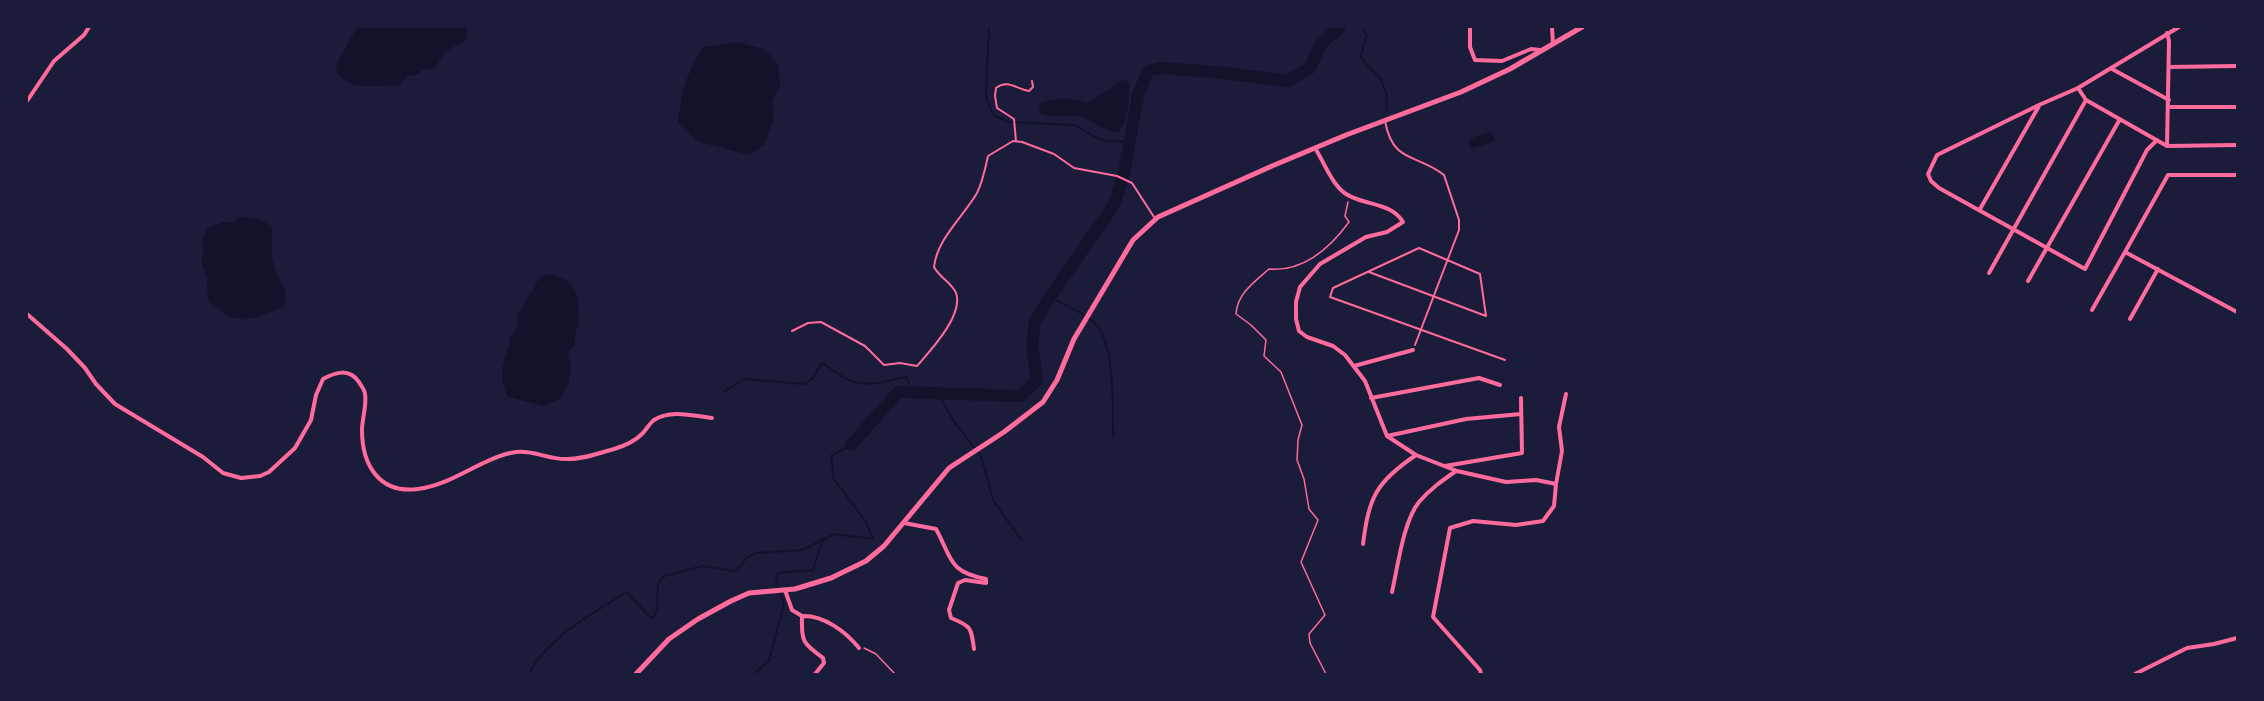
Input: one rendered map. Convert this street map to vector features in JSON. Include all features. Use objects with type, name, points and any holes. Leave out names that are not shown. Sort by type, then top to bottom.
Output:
[{"type":"street","points":[[27,101],[54,61],[84,35],[89,27]]},
{"type":"street","points":[[1470,27],[1470,48],[1475,60],[1502,61],[1531,49],[1541,51]]},
{"type":"street","points":[[1552,27],[1552,44]]},
{"type":"street","points":[[636,674],[669,639],[698,619],[749,593],[795,589],[850,570],[866,561],[884,546],[942,475],[1043,402],[1057,380],[1074,339],[1133,240],[1155,220],[1199,198],[1315,148],[1461,92],[1510,69],[1582,27]]},
{"type":"street","points":[[2157,140],[2146,150],[2085,269],[1939,188],[1931,181],[1928,174],[1937,155],[2078,88],[2179,27]]},
{"type":"street","points":[[2167,33],[2169,41],[2167,146]]},
{"type":"street","points":[[2169,67],[2237,66]]},
{"type":"street","points":[[2112,69],[2169,100]]},
{"type":"street","points":[[2078,88],[2086,100],[2167,146],[2237,145]]},
{"type":"street","points":[[1989,273],[2086,100]]},
{"type":"street","points":[[1980,209],[2039,105]]},
{"type":"street","points":[[2169,107],[2237,107]]},
{"type":"street","points":[[2028,282],[2120,119]]},
{"type":"street","points":[[1315,148],[1344,193],[1388,209],[1399,215],[1403,222],[1387,232],[1366,237],[1320,264],[1300,287],[1296,302],[1299,331],[1307,337],[1333,346],[1345,355],[1365,381],[1387,436],[1416,455],[1457,471],[1506,482],[1536,480],[1556,484]]},
{"type":"street","points":[[2092,310],[2168,175],[2237,175]]},
{"type":"street","points":[[2125,252],[2237,312]]},
{"type":"street","points":[[2130,318],[2158,269]]},
{"type":"street","points":[[27,314],[85,368],[115,404],[194,451],[223,473],[241,478],[261,476],[269,472],[295,448],[311,420],[316,395],[323,379],[335,373],[347,372],[356,378],[366,393],[363,441],[369,464],[376,478],[390,487],[406,491],[426,488],[501,456],[516,452],[530,452],[566,459],[617,448],[633,441],[655,420],[664,416],[676,414],[712,418]]},
{"type":"street","points":[[1354,366],[1414,347]]},
{"type":"street","points":[[1371,398],[1479,378],[1500,385]]},
{"type":"street","points":[[1480,674],[1480,670],[1434,617],[1450,528],[1473,521],[1516,525],[1543,521],[1554,506],[1562,451],[1559,427],[1566,394]]},
{"type":"street","points":[[1445,466],[1522,453],[1521,398]]},
{"type":"street","points":[[1387,436],[1466,419],[1521,414]]},
{"type":"street","points":[[1363,544],[1367,512],[1379,488],[1393,471],[1416,455]]},
{"type":"street","points":[[1392,592],[1407,529],[1418,503],[1435,486],[1457,471]]},
{"type":"street","points":[[903,522],[936,529],[946,552],[960,571],[967,576],[986,579],[986,583],[965,580],[958,583],[949,610],[951,618],[968,625],[972,630],[974,649]]},
{"type":"street","points":[[781,590],[792,610],[802,616],[817,618],[841,630],[859,648]]},
{"type":"street","points":[[802,616],[804,645],[823,658],[824,663],[815,674]]},
{"type":"street","points":[[2135,674],[2187,648],[2237,638]]},
{"type":"lane","points":[[1016,141],[1014,119],[997,108],[996,88],[1008,83],[1029,91],[1033,87],[1032,81]]},
{"type":"lane","points":[[1385,121],[1388,136],[1398,151],[1444,175],[1459,220],[1459,230],[1414,347]]},
{"type":"lane","points":[[792,331],[808,323],[821,322],[865,345],[884,364],[900,363],[916,366],[953,321],[957,307],[956,292],[934,267],[939,247],[983,181],[988,156],[1013,141],[1054,154],[1074,168],[1117,176],[1132,183],[1155,220]]},
{"type":"lane","points":[[1368,272],[1486,316],[1480,274],[1419,248],[1333,288],[1330,297],[1505,360]]},
{"type":"path","points":[[1326,674],[1310,643],[1309,634],[1325,615],[1300,562],[1318,520],[1309,509],[1304,479],[1297,460],[1298,440],[1302,425],[1281,372],[1264,356],[1266,340],[1236,314],[1236,302],[1252,283],[1269,269],[1290,270],[1333,243],[1349,222],[1345,216],[1351,196]]},
{"type":"path","points":[[859,648],[876,654],[895,674]]},
{"type":"shaded area","points":[[357,27],[467,27],[467,40],[446,51],[435,68],[408,76],[398,86],[357,86],[336,71],[338,61]]},
{"type":"shaded area","points":[[737,42],[764,49],[778,64],[780,85],[772,101],[774,116],[765,144],[750,155],[699,142],[678,123],[686,83],[693,64],[704,47]]},
{"type":"shaded area","points":[[1125,79],[1129,82],[1128,109],[1122,128],[1118,132],[1105,129],[1077,116],[1049,116],[1039,113],[1040,103],[1064,99],[1087,103]]},
{"type":"shaded area","points":[[1489,132],[1494,136],[1495,141],[1474,148],[1470,147],[1468,141]]},
{"type":"shaded area","points":[[240,217],[260,219],[272,227],[272,258],[286,292],[284,306],[244,319],[227,315],[208,299],[207,277],[201,262],[204,250],[202,240],[207,229],[223,222],[233,223]]},
{"type":"shaded area","points":[[553,274],[570,282],[578,297],[579,324],[575,334],[575,345],[568,352],[571,368],[568,384],[561,398],[544,406],[508,397],[502,374],[511,337],[517,327],[518,312],[539,279]]},
{"type":"waterway","points":[[989,27],[986,95],[995,116],[1009,122],[1075,125],[1107,141],[1130,142]]},
{"type":"waterway","points":[[851,445],[898,392],[1020,396],[1037,381],[1032,345],[1035,321],[1115,203],[1124,173],[1138,95],[1148,71],[1161,68],[1288,81],[1310,68],[1320,45],[1340,27]]},
{"type":"waterway","points":[[1362,27],[1367,36],[1361,54],[1362,59],[1380,78],[1386,92],[1387,110]]},
{"type":"waterway","points":[[1050,297],[1090,319],[1101,331],[1106,344],[1111,376],[1113,437]]},
{"type":"waterway","points":[[723,392],[745,379],[804,384],[813,378],[822,363],[842,377],[861,384],[907,377],[911,392]]},
{"type":"waterway","points":[[937,392],[955,423],[981,456],[993,500],[1022,541]]},
{"type":"waterway","points":[[529,674],[537,661],[559,638],[626,592],[652,619],[657,611],[658,583],[664,576],[703,566],[733,571],[742,565],[745,559],[756,553],[802,550],[834,534],[873,539],[866,522],[834,479],[831,456],[851,445]]},
{"type":"waterway","points":[[753,674],[769,661],[784,604],[776,579],[778,573],[813,570],[823,539]]}]
